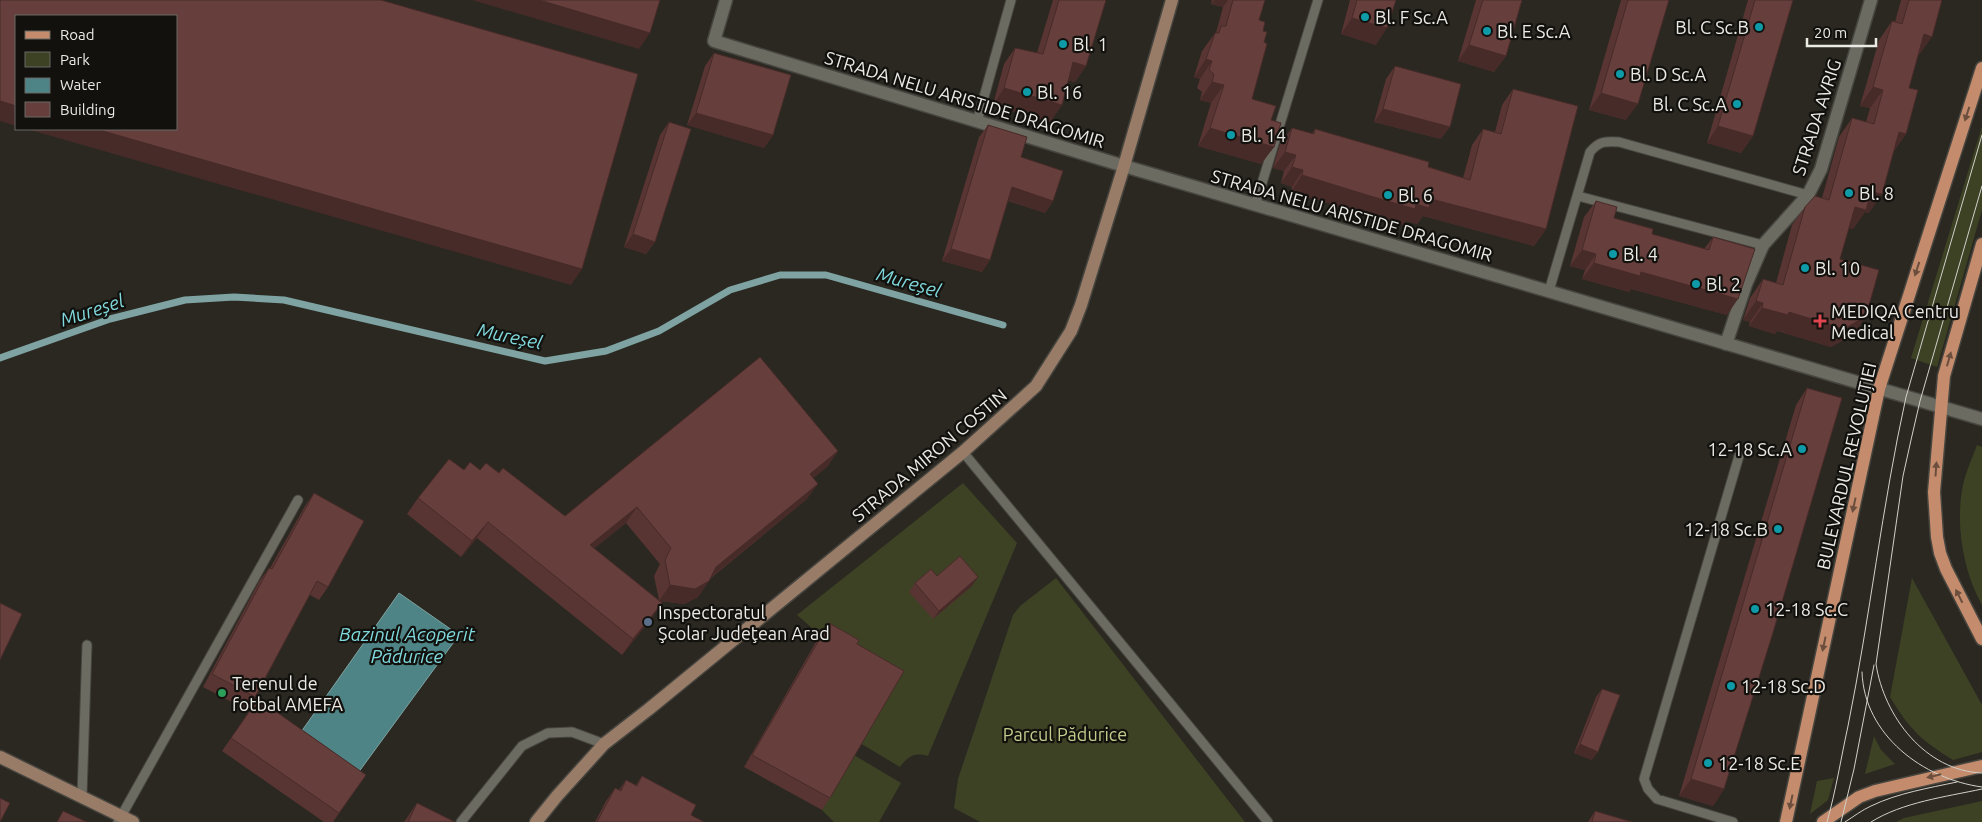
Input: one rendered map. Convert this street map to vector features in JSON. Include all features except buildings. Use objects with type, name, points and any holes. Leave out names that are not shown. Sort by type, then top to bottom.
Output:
[{"type":"main road","name":"STRADA MIRON COSTIN","points":[[536,822],[604,744],[649,710],[963,452],[1036,386],[1071,331],[1081,305],[1172,0]]},
{"type":"main road","name":"BULEVARDUL REVOLUȚIEI","points":[[1786,822],[1878,389],[1982,68]]},
{"type":"main road","points":[[1982,244],[1944,376],[1934,492],[1938,545],[1946,569],[1982,639]]},
{"type":"main road","points":[[0,757],[82,796],[119,819],[133,822]]},
{"type":"main road","points":[[1823,822],[1859,797],[1875,791],[1982,766]]},
{"type":"street","name":"STRADA NELU ARISTIDE DRAGOMIR","points":[[726,0],[714,41],[1255,206],[1982,419]]},
{"type":"street","name":"STRADA AVRIG","points":[[1726,344],[1746,284],[1763,245],[1808,195],[1821,169],[1871,0]]},
{"type":"lane","points":[[977,122],[1011,0]]},
{"type":"lane","points":[[1255,206],[1318,0]]},
{"type":"lane","points":[[1549,291],[1590,152],[1596,144],[1606,140],[1808,195]]},
{"type":"lane","points":[[1578,196],[1763,245]]},
{"type":"lane","points":[[963,452],[1268,822]]},
{"type":"lane","points":[[1733,822],[1657,798],[1648,789],[1644,779],[1739,456]]},
{"type":"lane","points":[[119,819],[298,500]]},
{"type":"lane","points":[[82,796],[87,645]]},
{"type":"lane","points":[[461,822],[522,746],[548,733],[572,732],[604,744]]},
{"type":"green space","points":[[1982,126],[1982,210],[1937,367],[1911,358]]},
{"type":"green space","points":[[1977,445],[1982,447],[1982,605],[1970,577],[1960,531],[1963,485]]},
{"type":"green space","points":[[963,483],[1017,543],[928,756],[919,754],[912,756],[900,767],[860,743],[851,653],[820,635],[797,615]]},
{"type":"green space","name":"Parcul Pădurice","points":[[1056,578],[1245,822],[980,822],[954,808],[958,779],[1013,615],[1020,606]]},
{"type":"green space","points":[[1912,578],[1982,705],[1982,752],[1953,760],[1924,740],[1910,726],[1890,697]]},
{"type":"green space","points":[[1874,736],[1881,750],[1895,764],[1865,774]]},
{"type":"green space","points":[[854,755],[901,783],[879,822],[834,822],[822,810]]},
{"type":"green space","points":[[1834,778],[1828,800],[1810,814],[1817,781]]},
{"type":"green space","points":[[1982,801],[1982,822],[1896,822],[1904,818]]},
{"type":"water","name":"Bazinul Acoperit Pădurice","points":[[399,593],[459,635],[358,773],[301,732]]},
{"type":"waterway","name":"Mureșel","points":[[0,358],[110,319],[185,300],[234,297],[284,300],[545,361],[606,351],[659,331],[730,290],[780,275],[826,275],[1003,325]]},
{"type":"tram line","points":[[1827,822],[1856,685],[1890,479],[1906,397],[1982,135]]},
{"type":"tram line","points":[[1982,186],[1920,401],[1903,476],[1876,664],[1888,703],[1898,721],[1911,737],[1926,751],[1943,762],[1961,770],[1982,773]]},
{"type":"tram line","points":[[1841,822],[1854,769],[1874,665]]},
{"type":"tram line","points":[[1862,672],[1865,695],[1873,715],[1885,734],[1901,750],[1919,764],[1939,775],[1982,787]]},
{"type":"tram line","points":[[1845,822],[1881,801],[1914,791],[1957,782]]},
{"type":"tram line","points":[[1871,822],[1883,815],[1910,805],[1982,789]]},
{"type":"place","name":"Bl. F Sc.A","points":[[1365,17]]},
{"type":"place","name":"Bl. C Sc.B","points":[[1759,27]]},
{"type":"place","name":"Bl. E Sc.A","points":[[1487,31]]},
{"type":"place","name":"Bl. 1","points":[[1063,44]]},
{"type":"place","name":"Bl. D Sc.A","points":[[1620,74]]},
{"type":"place","name":"Bl. 16","points":[[1027,92]]},
{"type":"place","name":"Bl. C Sc.A","points":[[1737,104]]},
{"type":"place","name":"Bl. 14","points":[[1231,135]]},
{"type":"place","name":"Bl. 8","points":[[1849,193]]},
{"type":"place","name":"Bl. 6","points":[[1388,195]]},
{"type":"place","name":"Bl. 4","points":[[1613,254]]},
{"type":"place","name":"Bl. 10","points":[[1805,268]]},
{"type":"place","name":"Bl. 2","points":[[1696,284]]},
{"type":"place","name":"MEDIQA Centru Medical","points":[[1820,321]]},
{"type":"place","name":"12-18 Sc.A","points":[[1802,449]]},
{"type":"place","name":"12-18 Sc.B","points":[[1778,529]]},
{"type":"place","name":"12-18 Sc.C","points":[[1755,609]]},
{"type":"place","name":"Inspectoratul Şcolar Judeţean Arad","points":[[648,622]]},
{"type":"place","name":"12-18 Sc.D","points":[[1731,686]]},
{"type":"place","name":"Terenul de fotbal AMEFA","points":[[222,693]]},
{"type":"place","name":"12-18 Sc.E","points":[[1708,763]]}]
